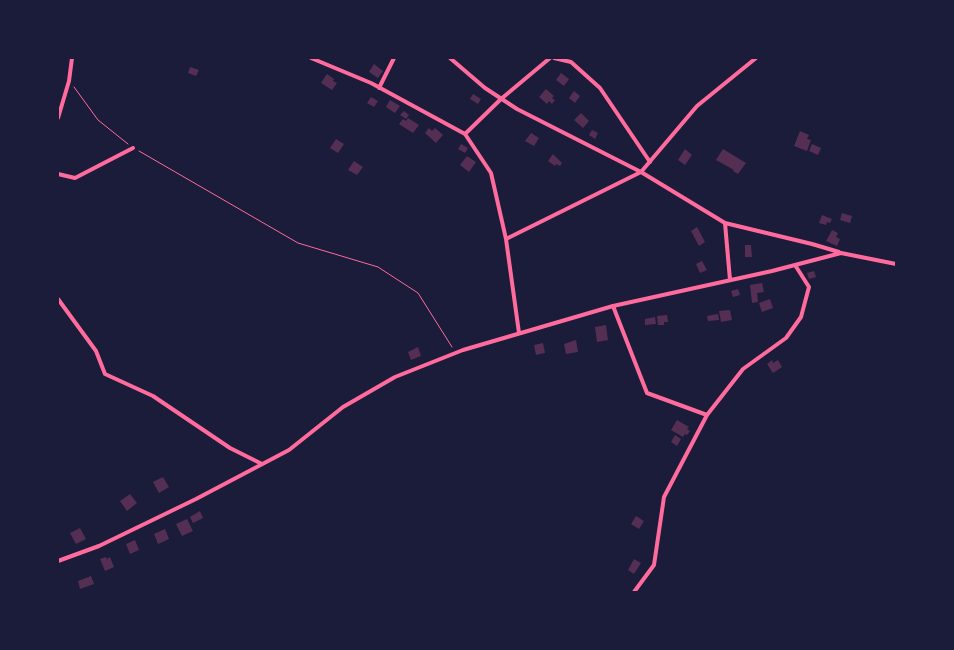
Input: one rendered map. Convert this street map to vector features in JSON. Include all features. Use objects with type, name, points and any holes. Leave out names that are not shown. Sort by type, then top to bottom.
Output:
[{"type":"street","points":[[58,118],[69,81],[72,58]]},
{"type":"street","points":[[311,58],[320,59],[379,88],[465,134],[492,173],[506,239],[519,333]]},
{"type":"street","points":[[379,88],[394,58]]},
{"type":"street","points":[[450,58],[485,88],[517,109],[641,172],[724,223],[812,244],[841,253],[896,264]]},
{"type":"street","points":[[465,134],[501,98],[550,58]]},
{"type":"street","points":[[554,58],[570,62],[600,88],[650,162]]},
{"type":"street","points":[[506,239],[641,172],[697,106],[756,58]]},
{"type":"street","points":[[58,174],[74,178],[133,148]]},
{"type":"street","points":[[724,223],[730,280]]},
{"type":"street","points":[[58,561],[99,546],[196,499],[289,450],[343,406],[395,376],[456,353],[613,306],[841,253]]},
{"type":"street","points":[[634,592],[654,565],[664,498],[707,415],[744,369],[786,338],[800,317],[809,287],[794,265]]},
{"type":"street","points":[[58,299],[96,351],[105,374],[153,396],[230,448],[262,464]]},
{"type":"street","points":[[613,306],[647,392],[707,415]]},
{"type":"path","points":[[69,81],[98,120],[133,148],[298,243],[378,267],[418,293],[456,353]]},
{"type":"building","points":[[374,64],[383,71],[378,78],[369,72]]},
{"type":"building","points":[[190,67],[199,70],[196,76],[188,73]]},
{"type":"building","points":[[561,73],[569,79],[564,86],[556,80]]},
{"type":"building","points":[[327,74],[337,83],[332,90],[321,83]]},
{"type":"building","points":[[546,89],[554,96],[552,98],[555,100],[552,104],[549,101],[547,104],[539,97]]},
{"type":"building","points":[[574,91],[580,96],[575,103],[569,98]]},
{"type":"building","points":[[473,94],[481,99],[478,104],[470,99]]},
{"type":"building","points":[[371,97],[378,101],[374,107],[367,103]]},
{"type":"building","points":[[390,100],[400,106],[395,113],[386,107]]},
{"type":"building","points":[[404,111],[409,115],[406,119],[400,115]]},
{"type":"building","points":[[581,113],[589,121],[583,128],[574,120]]},
{"type":"building","points":[[408,118],[419,125],[413,133],[399,124],[403,119],[406,121]]},
{"type":"building","points":[[429,128],[432,131],[435,128],[443,135],[436,143],[425,133]]},
{"type":"building","points":[[592,130],[598,133],[595,139],[589,135]]},
{"type":"building","points":[[800,131],[809,135],[807,139],[811,140],[807,151],[794,146]]},
{"type":"building","points":[[531,133],[539,138],[534,146],[525,141]]},
{"type":"building","points":[[336,139],[344,144],[338,153],[330,148]]},
{"type":"building","points":[[461,144],[468,148],[465,153],[458,149]]},
{"type":"building","points":[[812,144],[821,148],[818,155],[809,151]]},
{"type":"building","points":[[685,149],[692,155],[685,165],[678,160]]},
{"type":"building","points":[[723,149],[746,163],[738,174],[716,160]]},
{"type":"building","points":[[553,154],[562,163],[560,166],[556,164],[555,166],[548,161]]},
{"type":"building","points":[[467,156],[476,162],[469,172],[460,165]]},
{"type":"building","points":[[354,161],[363,167],[357,175],[348,170]]},
{"type":"building","points":[[842,213],[852,216],[850,223],[840,220]]},
{"type":"building","points":[[822,215],[832,219],[830,223],[827,222],[826,225],[819,223]]},
{"type":"building","points":[[697,227],[705,242],[699,246],[691,231]]},
{"type":"building","points":[[832,230],[838,233],[836,237],[840,239],[837,246],[826,241]]},
{"type":"building","points":[[745,245],[751,245],[752,257],[745,257]]},
{"type":"building","points":[[702,261],[707,270],[700,273],[696,264]]},
{"type":"building","points":[[814,271],[816,277],[809,279],[807,273]]},
{"type":"building","points":[[762,283],[764,292],[757,293],[758,302],[752,303],[750,285]]},
{"type":"building","points":[[738,289],[740,295],[733,297],[731,291]]},
{"type":"building","points":[[770,299],[773,308],[762,312],[759,303]]},
{"type":"building","points":[[730,310],[732,320],[721,322],[719,311]]},
{"type":"building","points":[[718,314],[719,320],[708,321],[707,316]]},
{"type":"building","points":[[667,315],[668,322],[664,322],[664,325],[658,325],[657,316]]},
{"type":"building","points":[[655,317],[656,324],[645,325],[645,319]]},
{"type":"building","points":[[606,325],[608,340],[597,342],[595,327]]},
{"type":"building","points":[[576,340],[578,352],[566,354],[564,344]]},
{"type":"building","points":[[543,343],[545,353],[536,355],[534,345]]},
{"type":"building","points":[[418,347],[421,356],[411,360],[408,352]]},
{"type":"building","points":[[772,360],[773,363],[778,360],[782,367],[773,373],[767,364]]},
{"type":"building","points":[[677,420],[689,427],[687,429],[690,431],[683,437],[671,430]]},
{"type":"building","points":[[675,435],[681,439],[677,446],[671,442]]},
{"type":"building","points":[[163,477],[169,487],[159,493],[153,482]]},
{"type":"building","points":[[130,494],[137,503],[127,511],[120,501]]},
{"type":"building","points":[[200,511],[203,518],[193,523],[190,517]]},
{"type":"building","points":[[636,516],[644,521],[639,529],[631,524]]},
{"type":"building","points":[[187,519],[193,531],[182,536],[176,524]]},
{"type":"building","points":[[80,528],[86,539],[76,544],[70,533]]},
{"type":"building","points":[[165,529],[169,539],[158,544],[154,534]]},
{"type":"building","points":[[135,540],[139,550],[130,554],[126,544]]},
{"type":"building","points":[[106,557],[107,559],[110,557],[114,567],[105,571],[100,559]]},
{"type":"building","points":[[634,559],[641,563],[634,574],[628,570]]},
{"type":"building","points":[[91,576],[94,584],[80,589],[78,581]]}]
